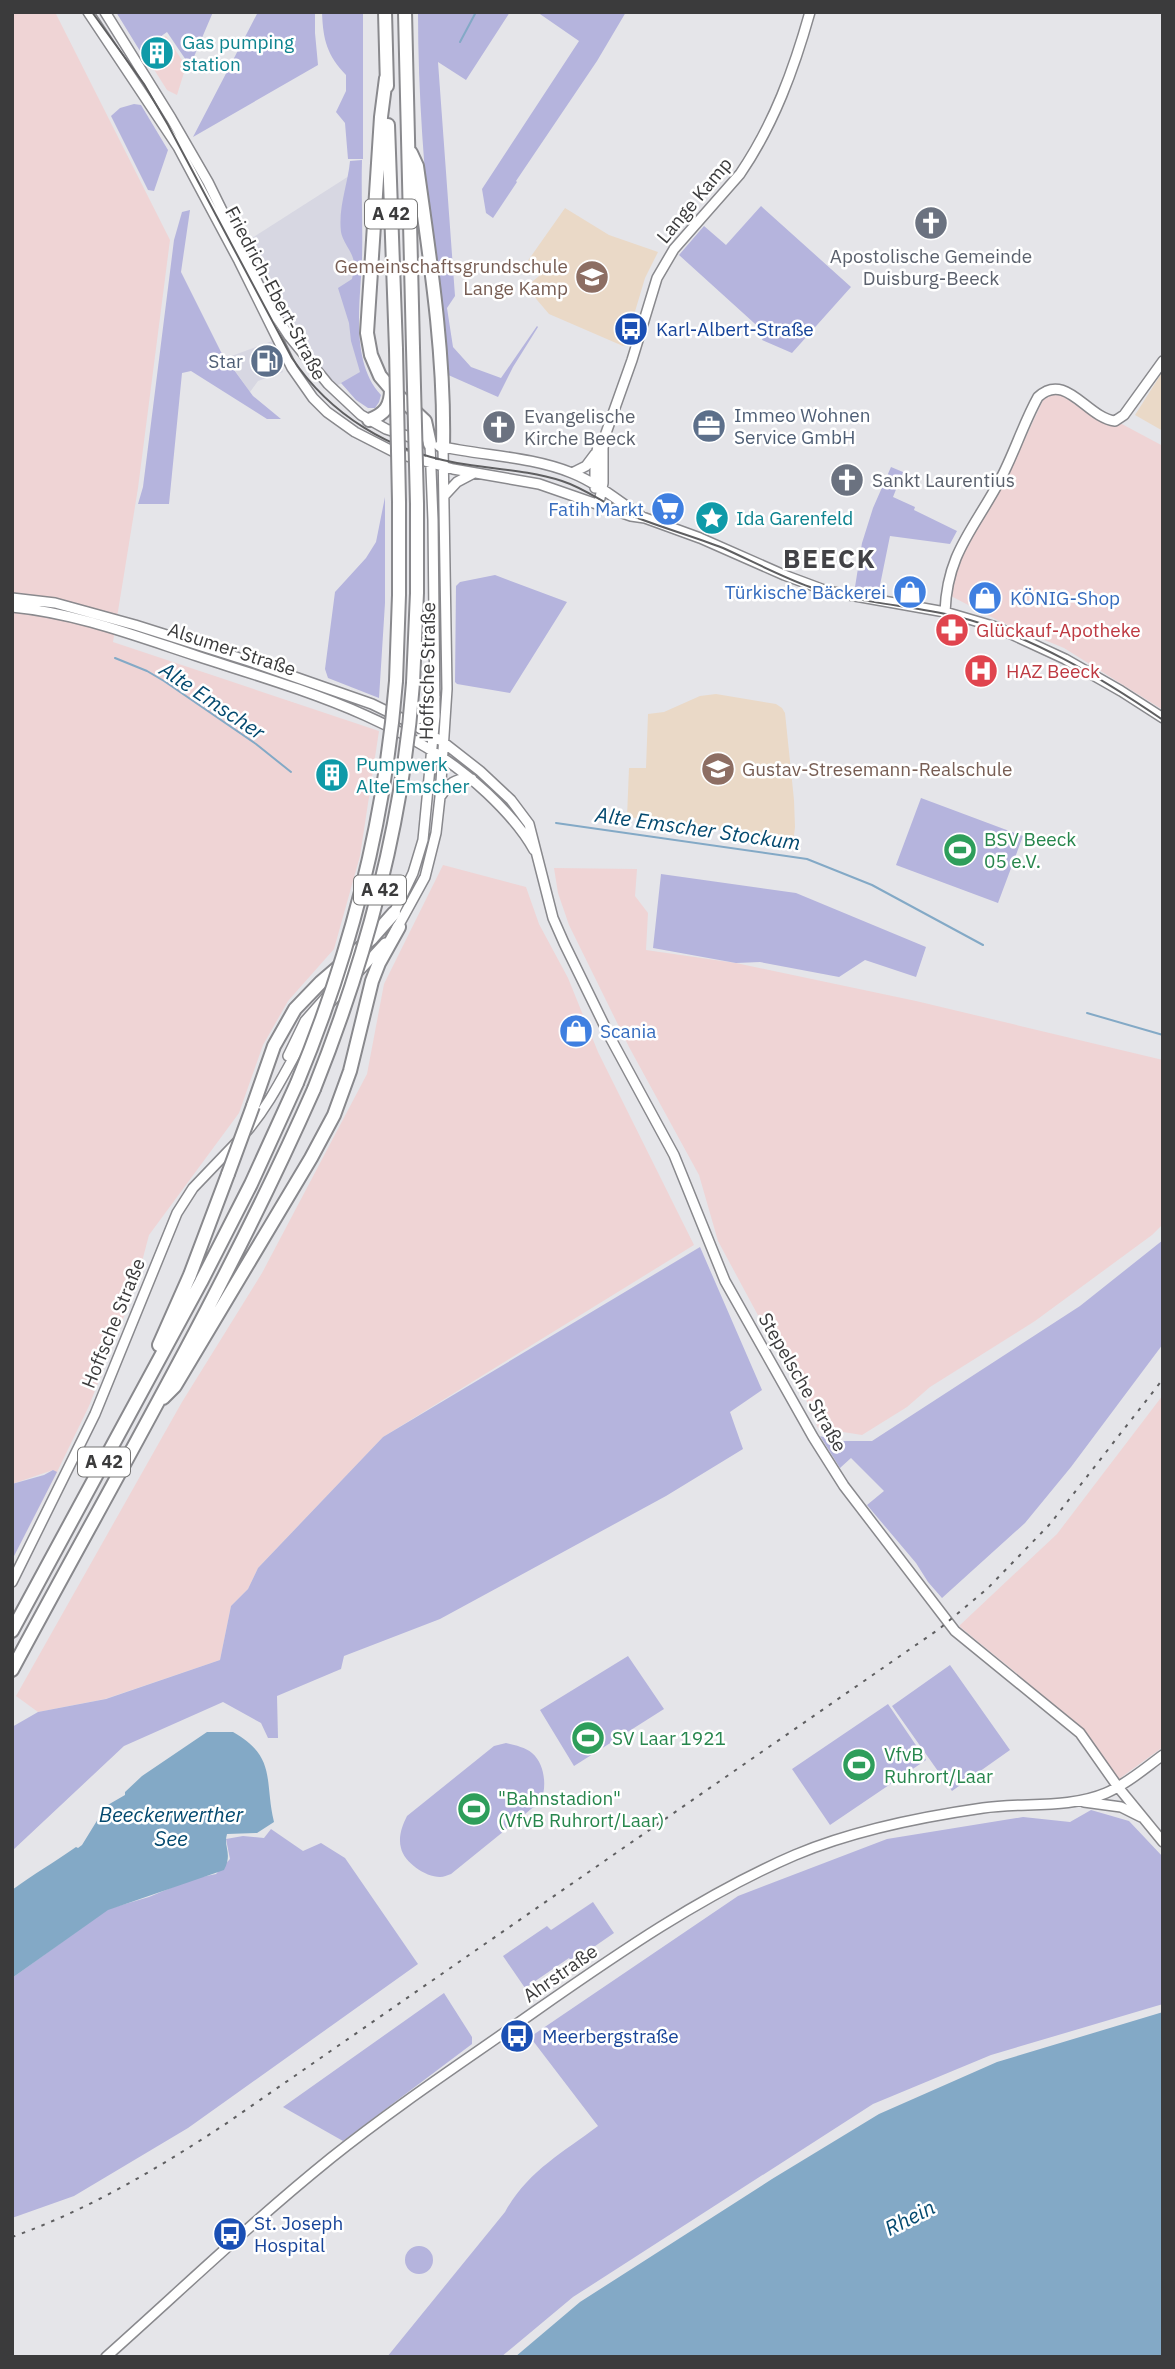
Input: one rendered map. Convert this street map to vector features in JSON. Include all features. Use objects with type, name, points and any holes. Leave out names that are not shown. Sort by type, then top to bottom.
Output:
[{"type":"highway","name":"A 42","points":[[12,1631],[251,1184],[297,1083],[337,979],[367,869],[387,762],[396,681],[400,595],[396,349],[385,12]]},
{"type":"highway","name":"A 42","points":[[12,1670],[248,1228],[314,1089],[353,984],[378,900],[396,819],[404,765],[413,683],[417,593],[405,12]]},
{"type":"highway","points":[[386,78],[367,333],[376,367],[391,389],[425,421],[437,446]]},
{"type":"highway","points":[[408,145],[417,166],[436,309],[442,380],[437,446]]},
{"type":"highway","points":[[369,420],[386,411],[391,399],[391,389]]},
{"type":"highway","points":[[147,1382],[165,1330],[190,1275],[274,1046],[296,1009],[321,982],[372,939],[394,913]]},
{"type":"highway","points":[[153,1409],[175,1386],[324,1136],[350,1071],[372,981],[399,927]]},
{"type":"street","points":[[88,12],[181,144]]},
{"type":"street","points":[[105,12],[181,144]]},
{"type":"street","name":"Lange Kamp","points":[[598,486],[603,442],[611,412],[632,360],[657,278],[674,249],[749,161],[784,92],[797,60],[810,12]]},
{"type":"street","name":"Friedrich-Ebert-Straße","points":[[181,144],[277,318],[319,374],[347,404],[386,429],[437,446],[521,460],[572,473],[598,486],[645,518]]},
{"type":"street","name":"Friedrich-Ebert-Straße","points":[[181,144],[292,368],[313,398],[344,425],[378,446],[442,467],[539,484],[599,503],[631,516],[645,518],[700,537],[827,591],[945,612],[996,627],[1039,646],[1121,691],[1163,718]]},
{"type":"street","points":[[945,612],[950,573],[958,550],[1001,479],[1038,397],[1048,390],[1061,389],[1107,420],[1115,421],[1121,418],[1163,361]]},
{"type":"street","name":"Lange Kamp","points":[[599,503],[596,453],[603,426],[611,412]]},
{"type":"street","name":"Hoffsche Straße","points":[[273,1097],[305,1021],[387,927],[414,873],[423,840],[436,695],[431,464],[437,446]]},
{"type":"street","name":"Hoffsche Straße","points":[[12,1582],[94,1414],[177,1213],[193,1188],[233,1147],[273,1097],[303,1040],[325,1008],[399,927],[425,877],[436,833],[447,689],[442,467],[437,446]]},
{"type":"street","points":[[572,473],[586,466],[596,453]]},
{"type":"street","points":[[443,496],[457,482],[475,472]]},
{"type":"street","name":"Alsumer Straße","points":[[12,598],[55,603],[252,662],[345,693],[433,736]]},
{"type":"street","name":"Alsumer Straße","points":[[12,607],[34,608],[113,628],[278,683],[366,715],[432,750]]},
{"type":"street","points":[[411,723],[424,716],[436,695]]},
{"type":"street","name":"Stepelsche Straße","points":[[433,736],[480,771],[511,800],[529,824],[553,918],[564,943],[611,1039],[674,1155],[725,1281],[813,1437],[844,1486],[955,1631],[1080,1732],[1118,1787],[1163,1842]]},
{"type":"street","name":"Stepelsche Straße","points":[[432,750],[472,779],[516,824],[538,859]]},
{"type":"street","points":[[440,797],[457,779],[472,779]]},
{"type":"street","points":[[414,873],[425,877]]},
{"type":"street","name":"Ahrstraße","points":[[106,2357],[237,2236],[333,2156],[603,1964],[741,1880],[799,1854],[883,1827],[983,1808],[1079,1801],[1105,1794],[1163,1755]]},
{"type":"street","points":[[1079,1801],[1121,1807],[1144,1819]]},
{"type":"shaded area","points":[[12,12],[55,12],[170,240],[138,488],[113,642],[379,731],[360,856],[334,949],[288,1001],[263,1045],[239,1113],[149,1235],[135,1288],[89,1406],[58,1470],[12,1561],[56,1473],[53,1470],[12,1484]]},
{"type":"shaded area","points":[[116,12],[213,12],[190,66],[167,32],[140,51]]},
{"type":"shaded area","points":[[258,12],[315,12],[318,65],[193,137]]},
{"type":"shaded area","points":[[322,12],[363,12],[363,159],[348,159],[345,123],[336,112],[346,91],[346,75],[334,61],[327,46]]},
{"type":"shaded area","points":[[418,12],[510,12],[466,80],[438,62],[455,296],[447,308],[453,347],[471,367],[501,378],[538,327],[498,397],[446,374],[423,148]]},
{"type":"shaded area","points":[[537,12],[626,12],[597,61],[493,218],[486,213],[482,189],[579,41]]},
{"type":"shaded area","points":[[166,36],[186,66],[177,95],[167,90],[143,52]]},
{"type":"shaded area","points":[[141,105],[168,150],[154,191],[148,190],[111,116],[120,108]]},
{"type":"shaded area","points":[[362,160],[359,329],[364,365],[381,395],[375,408],[368,408],[356,400],[341,383],[360,372],[338,288],[352,279],[354,271],[353,259],[341,232],[341,214],[350,161]]},
{"type":"shaded area","points":[[349,176],[355,259],[354,280],[348,296],[363,375],[335,386],[303,347],[277,306],[246,242]]},
{"type":"shaded area","points":[[761,206],[851,287],[792,353],[762,340],[765,333],[679,255],[704,226],[726,245]]},
{"type":"shaded area","name":"Gemeinschaftsgrundschule Lange Kamp","points":[[565,208],[609,235],[658,252],[645,278],[623,346],[549,314],[526,287],[539,276],[527,262]]},
{"type":"shaded area","points":[[190,210],[181,272],[221,352],[253,396],[281,419],[267,419],[191,371],[182,373],[169,504],[138,504],[143,487],[174,240],[182,212]]},
{"type":"shaded area","points":[[272,341],[283,372],[258,381],[250,392],[226,358]]},
{"type":"shaded area","points":[[1163,371],[1163,431],[1135,415]]},
{"type":"shaded area","points":[[1053,394],[1063,396],[1097,420],[1110,425],[1120,423],[1163,446],[1163,710],[1064,648],[1003,623],[949,595],[953,570],[1003,486],[1043,400]]},
{"type":"shaded area","points":[[891,467],[903,472],[893,497],[957,531],[950,544],[890,536],[879,590],[855,587],[862,543],[873,508]]},
{"type":"shaded area","points":[[385,497],[385,603],[379,698],[328,678],[325,669],[335,592],[366,558],[376,542]]},
{"type":"shaded area","points":[[495,575],[567,602],[510,693],[455,682],[456,586],[460,582]]},
{"type":"shaded area","name":"Gustav-Stresemann-Realschule","points":[[716,694],[776,704],[785,713],[794,800],[793,843],[627,817],[629,768],[646,768],[648,714],[664,712],[700,696]]},
{"type":"shaded area","name":"BSV Beeck 05 e.V.","points":[[921,798],[1023,836],[998,903],[896,865]]},
{"type":"shaded area","points":[[443,865],[526,887],[539,924],[568,978],[598,1052],[694,1245],[383,1437],[258,1568],[248,1589],[231,1606],[220,1660],[105,1699],[38,1712],[16,1696],[182,1402],[262,1273],[367,1074],[384,984]]},
{"type":"shaded area","points":[[554,868],[637,869],[635,896],[648,913],[646,950],[736,963],[916,1001],[1163,1060],[1163,1224],[1152,1235],[1035,1321],[930,1387],[907,1407],[862,1435],[818,1428],[804,1395],[718,1241],[699,1175],[629,1047],[569,925],[558,893]]},
{"type":"shaded area","points":[[661,874],[796,893],[926,947],[916,977],[865,960],[839,977],[760,962],[736,963],[653,948]]},
{"type":"shaded area","points":[[1163,1240],[1163,1344],[1071,1467],[1025,1523],[942,1598],[867,1505],[884,1491],[851,1458],[840,1468],[820,1436],[837,1441],[872,1441],[1080,1306]]},
{"type":"shaded area","points":[[700,1247],[762,1390],[730,1412],[743,1449],[666,1496],[440,1619],[344,1656],[341,1669],[277,1696],[278,1738],[268,1738],[261,1723],[223,1702],[124,1746],[12,1851],[12,1727],[38,1712],[106,1699],[220,1660],[231,1606],[248,1589],[258,1568],[383,1437]]},
{"type":"shaded area","points":[[1163,1395],[1163,1747],[1119,1779],[1084,1729],[959,1626],[1057,1534]]},
{"type":"shaded area","points":[[53,1470],[57,1472],[12,1560],[12,1484]]},
{"type":"shaded area","name":"SV Laar 1921","points":[[628,1656],[664,1709],[574,1766],[540,1710]]},
{"type":"shaded area","points":[[950,1665],[1010,1750],[952,1791],[892,1706]]},
{"type":"shaded area","name":"VfvB Ruhrort/Laar","points":[[888,1704],[926,1760],[830,1825],[792,1769]]},
{"type":"shaded area","name":"\"Bahnstadion\" (VfvB Ruhrort/Laar)","points":[[506,1743],[529,1751],[540,1763],[544,1783],[541,1801],[451,1874],[434,1876],[416,1868],[406,1858],[400,1844],[407,1816],[494,1746]]},
{"type":"shaded area","points":[[1091,1810],[1129,1821],[1163,1857],[1163,2004],[991,2055],[873,2104],[573,2297],[501,2357],[387,2357],[524,2185],[546,2164],[598,2126],[530,2037],[738,1896],[887,1839],[1023,1817],[1070,1822]]},
{"type":"shaded area","points":[[271,1829],[303,1851],[321,1843],[345,1858],[418,1964],[188,2128],[74,2196],[12,2218],[12,1978],[108,1909],[149,1897],[192,1879],[216,1874],[230,1859],[226,1839],[243,1836],[264,1838]]},
{"type":"shaded area","points":[[593,1902],[614,1933],[572,1962],[569,1958],[525,1988],[503,1956],[547,1926],[551,1930]]},
{"type":"shaded area","points":[[444,1993],[472,2037],[472,2044],[343,2141],[283,2107]]},
{"type":"shaded area","points":[[419,2246],[429,2250],[433,2260],[429,2270],[419,2274],[409,2270],[405,2260],[409,2250]]},
{"type":"water","name":"Beeckerwerther See","points":[[207,1732],[233,1732],[247,1741],[263,1760],[274,1822],[257,1833],[227,1834],[228,1859],[224,1870],[108,1910],[12,1978],[12,1890],[82,1845],[106,1806],[125,1795],[142,1776]]},
{"type":"water","name":"Rhein","points":[[1163,2012],[1163,2357],[515,2357],[580,2302],[879,2114],[997,2062]]},
{"type":"waterway","name":"Alte Emscher","points":[[460,42],[476,12]]},
{"type":"waterway","name":"Alte Emscher","points":[[115,658],[164,681],[256,744],[291,772]]},
{"type":"waterway","name":"Alte Emscher Stockum","points":[[556,823],[807,859],[872,885],[983,945]]},
{"type":"waterway","name":"Alte Emscher Stockum","points":[[1087,1013],[1163,1035]]},
{"type":"tram line","points":[[92,12],[144,84],[168,125],[292,358],[324,397],[364,427],[385,440],[432,457],[536,474],[562,481],[623,512],[723,548],[810,587],[845,597],[937,612],[983,624],[1037,645],[1089,673],[1163,720]]},
{"type":"railway","points":[[12,2237],[68,2214],[121,2187],[224,2125],[939,1629],[987,1589],[1050,1524],[1163,1379]]},
{"type":"place","name":"Gas pumping station","points":[[157,53]]},
{"type":"place","name":"Apostolische Gemeinde Duisburg-Beeck","points":[[931,223]]},
{"type":"place","name":"Gemeinschaftsgrundschule Lange Kamp","points":[[592,277]]},
{"type":"place","name":"Karl-Albert-Straße","points":[[631,329]]},
{"type":"place","name":"Star","points":[[267,361]]},
{"type":"place","name":"Immeo Wohnen Service GmbH","points":[[709,426]]},
{"type":"place","name":"Evangelische Kirche Beeck","points":[[499,427]]},
{"type":"place","name":"Sankt Laurentius","points":[[847,480]]},
{"type":"place","name":"Fatih Markt","points":[[668,509]]},
{"type":"place","name":"Ida Garenfeld","points":[[712,518]]},
{"type":"place","name":"Türkische Bäckerei","points":[[910,592]]},
{"type":"place","name":"KÖNIG-Shop","points":[[985,598]]},
{"type":"place","name":"Glückauf-Apotheke","points":[[952,630]]},
{"type":"place","name":"HAZ Beeck","points":[[981,671]]},
{"type":"place","name":"Gustav-Stresemann-Realschule","points":[[718,769]]},
{"type":"place","name":"Pumpwerk Alte Emscher","points":[[332,775]]},
{"type":"place","name":"BSV Beeck 05 e.V.","points":[[960,850]]},
{"type":"place","name":"Scania","points":[[576,1031]]},
{"type":"place","name":"SV Laar 1921","points":[[588,1738]]},
{"type":"place","name":"VfvB Ruhrort/Laar","points":[[859,1765]]},
{"type":"place","name":"\"Bahnstadion\" (VfvB Ruhrort/Laar)","points":[[474,1809]]},
{"type":"place","name":"Meerbergstraße","points":[[517,2036]]},
{"type":"place","name":"St. Joseph Hospital","points":[[230,2234]]},
{"type":"district","name":"BEECK","points":[[830,559]]}]
